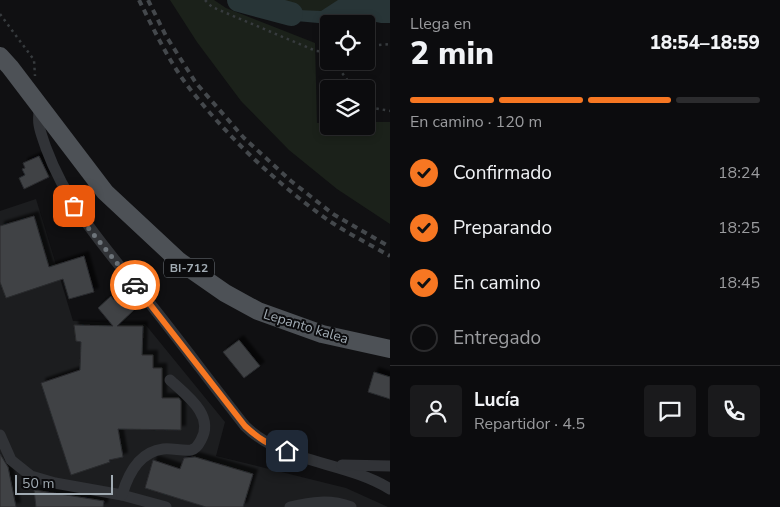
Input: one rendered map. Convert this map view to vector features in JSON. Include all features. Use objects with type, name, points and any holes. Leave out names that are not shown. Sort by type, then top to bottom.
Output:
[{"type":"main road","name":"Lepanto kalea","points":[[0,56],[105,192],[161,245],[200,276],[258,312],[322,334],[390,349]]},
{"type":"street","points":[[40,108],[38,126],[58,178],[74,206],[89,229],[154,308],[245,426],[269,445],[349,471],[390,489]]},
{"type":"street","points":[[122,495],[126,479],[131,470],[150,452],[163,449],[192,450],[197,447],[202,439],[205,431],[202,414],[170,380]]},
{"type":"street","points":[[0,436],[11,460],[31,476],[55,483],[122,495],[166,507]]},
{"type":"street","points":[[329,465],[390,466]]},
{"type":"street","points":[[290,507],[315,501],[343,504],[351,507]]},
{"type":"path","points":[[205,0],[212,7],[307,48],[320,51]]},
{"type":"path","points":[[0,14],[34,60],[36,72],[33,85],[26,88]]},
{"type":"path","points":[[375,45],[390,44]]},
{"type":"path","points":[[375,108],[390,111]]},
{"type":"shaded area","points":[[170,0],[214,0],[226,8],[315,43],[317,123],[320,123],[320,135],[375,135],[375,122],[390,122],[390,224],[337,189],[289,150],[241,101],[197,42]]},
{"type":"shaded area","points":[[264,0],[298,10],[321,11],[338,0],[390,0],[390,23],[375,22],[375,15],[320,15],[320,23],[296,21],[255,10]]},
{"type":"shaded area","points":[[268,0],[390,0],[336,15],[320,16]]},
{"type":"shaded area","points":[[36,199],[73,321],[145,324],[225,422],[216,456],[346,488],[388,507],[0,507],[0,211]]},
{"type":"building","points":[[39,156],[49,177],[24,189],[19,178],[25,175],[22,169],[25,168],[23,163]]},
{"type":"building","points":[[34,216],[49,267],[84,256],[94,292],[69,299],[63,279],[6,298],[0,282],[0,226]]},
{"type":"building","points":[[120,295],[134,310],[117,326],[143,326],[142,355],[153,355],[153,368],[162,368],[162,398],[179,398],[181,401],[181,430],[118,429],[123,457],[109,460],[110,462],[71,475],[41,383],[80,370],[81,342],[76,341],[74,325],[113,326],[98,308],[111,296],[114,300]]},
{"type":"building","points":[[239,340],[260,366],[244,378],[223,352]]},
{"type":"building","points":[[374,372],[390,377],[390,399],[368,392]]},
{"type":"building","points":[[0,454],[8,467],[16,507],[0,507]]},
{"type":"building","points":[[195,457],[253,474],[243,507],[206,507],[145,488],[153,460],[180,469],[184,458]]},
{"type":"building","points":[[34,490],[104,501],[103,507],[36,507]]},
{"type":"waterway","points":[[239,0],[291,14]]},
{"type":"railway","points":[[139,0],[162,46],[182,79],[237,142],[309,206],[328,220],[390,256]]},
{"type":"railway","points":[[148,0],[166,36],[196,83],[244,138],[291,181],[333,214],[390,247]]},
{"type":"way so far","points":[[74,206],[89,229],[135,285]]},
{"type":"route","points":[[135,285],[245,426],[269,445],[287,451]]}]
